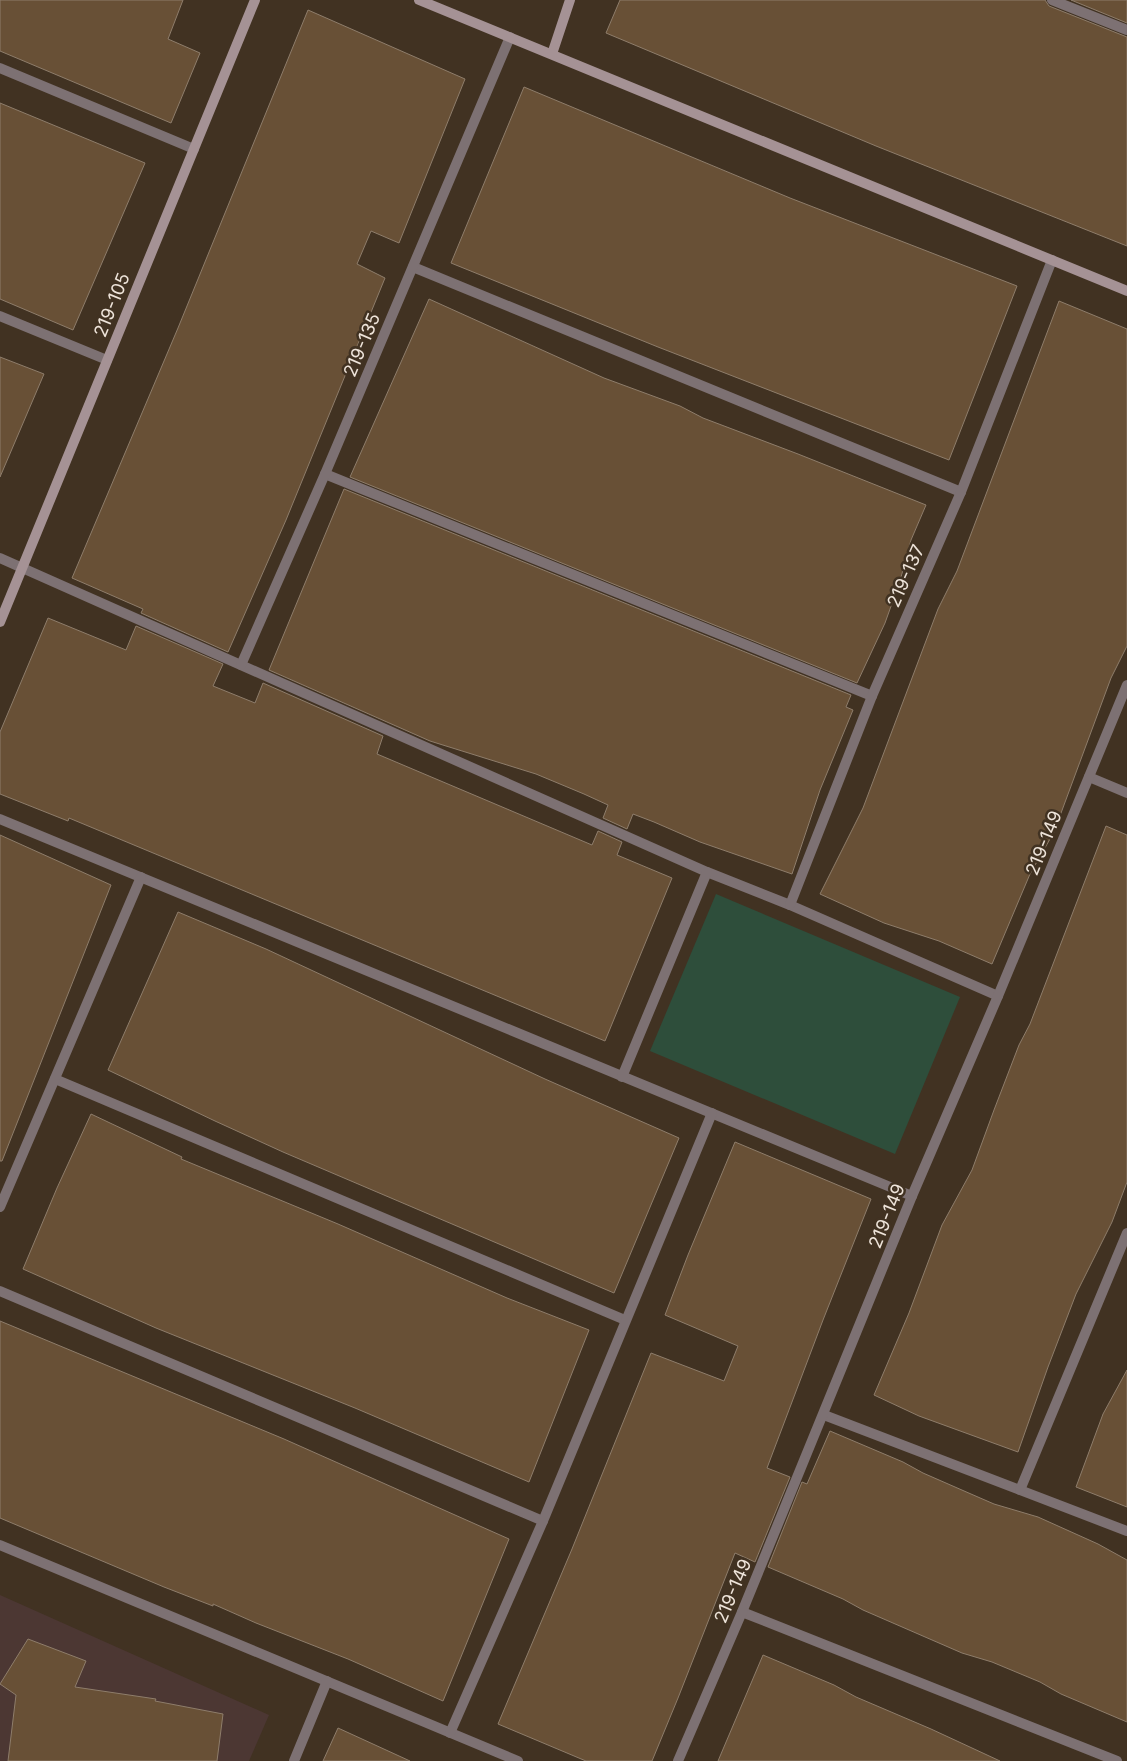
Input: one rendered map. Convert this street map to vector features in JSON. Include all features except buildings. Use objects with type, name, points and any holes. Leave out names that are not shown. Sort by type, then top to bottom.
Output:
[{"type":"street","name":"219-105","points":[[0,622],[255,0]]},
{"type":"street","points":[[419,0],[1127,291]]},
{"type":"street","points":[[552,54],[570,0]]},
{"type":"street","points":[[1052,0],[1127,30]]},
{"type":"street","name":"219-135","points":[[241,665],[325,474],[510,37]]},
{"type":"street","points":[[0,68],[194,149]]},
{"type":"street","name":"219-137","points":[[790,905],[872,696],[961,492],[1052,260]]},
{"type":"street","points":[[413,267],[961,492]]},
{"type":"street","points":[[0,316],[107,360]]},
{"type":"street","points":[[325,474],[872,696]]},
{"type":"street","points":[[0,558],[707,872],[790,905],[998,996]]},
{"type":"street","name":"219-149","points":[[678,1761],[742,1612],[912,1196],[998,996],[1127,685]]},
{"type":"street","points":[[1088,777],[1127,793]]},
{"type":"street","points":[[0,819],[912,1196]]},
{"type":"street","points":[[622,1076],[707,872]]},
{"type":"street","points":[[0,1207],[141,877]]},
{"type":"street","points":[[55,1079],[625,1320]]},
{"type":"street","points":[[450,1733],[543,1520],[712,1113]]},
{"type":"street","points":[[1020,1490],[1127,1233]]},
{"type":"street","points":[[0,1292],[543,1520]]},
{"type":"street","points":[[824,1415],[1127,1531]]},
{"type":"street","points":[[0,1545],[518,1761]]},
{"type":"street","points":[[742,1612],[1117,1761]]},
{"type":"street","points":[[294,1761],[327,1682]]},
{"type":"shaded area","points":[[0,1595],[269,1715],[249,1761],[0,1761]]},
{"type":"green space","points":[[716,894],[960,997],[895,1154],[650,1051]]}]
